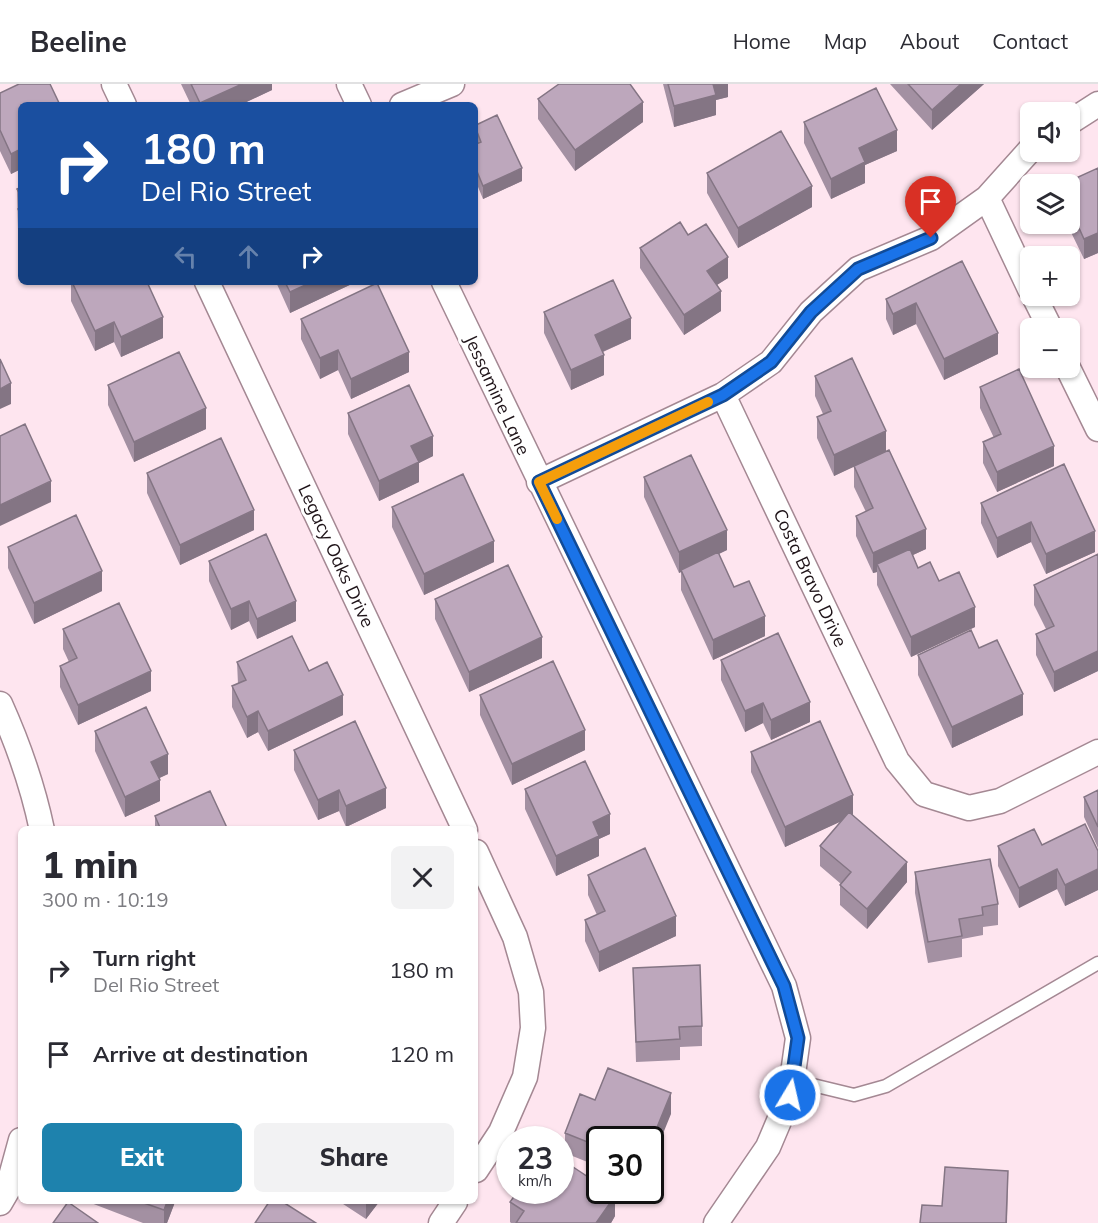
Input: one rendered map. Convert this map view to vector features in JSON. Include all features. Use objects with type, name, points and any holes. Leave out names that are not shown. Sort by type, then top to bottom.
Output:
[{"type":"street","points":[[114,84],[123,102]]},
{"type":"street","points":[[349,84],[358,102]]},
{"type":"street","points":[[409,102],[452,84]]},
{"type":"street","points":[[1080,116],[1098,104]]},
{"type":"street","points":[[539,482],[723,395],[771,362],[811,312],[858,269],[931,238],[987,198],[1020,161]]},
{"type":"street","points":[[987,198],[1020,268]]},
{"type":"street","name":"Legacy Oaks Drive","points":[[208,285],[463,826]]},
{"type":"street","name":"Jessamine Lane","points":[[445,285],[784,986],[798,1038],[790,1095],[768,1147],[716,1223]]},
{"type":"street","points":[[1073,378],[1098,429]]},
{"type":"street","name":"Costa Bravo Drive","points":[[723,395],[897,761],[924,794],[969,808],[1000,801],[1098,752]]},
{"type":"street","points":[[0,705],[8,721],[37,806],[41,826]]},
{"type":"street","points":[[478,856],[515,937],[531,992],[533,1028],[525,1077],[501,1132],[478,1167]]},
{"type":"street","points":[[0,1203],[7,1191],[18,1151]]},
{"type":"street","points":[[441,1223],[454,1204]]},
{"type":"lane","points":[[792,1080],[854,1095],[886,1086],[1098,963]]},
{"type":"building","points":[[19,84],[50,84],[59,102],[18,102],[18,150],[11,154],[0,130],[0,93]]},
{"type":"building","points":[[191,84],[242,84],[202,102],[200,102]]},
{"type":"building","points":[[559,84],[630,84],[643,102],[575,150],[538,99]]},
{"type":"building","points":[[668,84],[713,84],[716,95],[674,106]]},
{"type":"building","points":[[908,84],[961,84],[932,110]]},
{"type":"building","points":[[876,88],[897,130],[859,148],[865,162],[831,179],[804,122]]},
{"type":"building","points":[[497,115],[522,168],[483,186],[478,174],[478,143],[481,142],[478,124]]},
{"type":"building","points":[[781,131],[812,186],[738,228],[707,173]]},
{"type":"building","points":[[1098,168],[1098,233],[1084,239],[1080,230],[1080,176]]},
{"type":"building","points":[[680,222],[688,235],[706,224],[728,257],[707,271],[721,291],[684,315],[640,248]]},
{"type":"building","points":[[962,261],[998,333],[944,359],[916,303],[893,314],[886,299]]},
{"type":"building","points":[[613,280],[631,318],[595,335],[604,355],[571,370],[544,312]]},
{"type":"building","points":[[73,285],[148,285],[163,317],[121,337],[114,322],[95,331]]},
{"type":"building","points":[[286,285],[305,285],[290,292]]},
{"type":"building","points":[[373,285],[378,285],[409,352],[351,379],[338,350],[320,358],[301,319]]},
{"type":"building","points":[[179,352],[206,408],[134,442],[108,385]]},
{"type":"building","points":[[852,358],[886,431],[834,455],[817,417],[831,411],[815,376]]},
{"type":"building","points":[[0,359],[11,383],[0,389]]},
{"type":"building","points":[[1019,369],[1020,378],[1023,378],[1054,446],[997,472],[983,442],[1001,434],[980,387]]},
{"type":"building","points":[[409,385],[433,436],[411,446],[419,462],[379,481],[348,413]]},
{"type":"building","points":[[25,424],[51,481],[0,505],[0,436]]},
{"type":"building","points":[[221,438],[254,510],[180,545],[147,473]]},
{"type":"building","points":[[889,450],[926,529],[873,553],[856,516],[873,508],[854,466]]},
{"type":"building","points":[[691,455],[727,530],[679,552],[644,477]]},
{"type":"building","points":[[1064,464],[1095,531],[1046,554],[1031,522],[997,538],[981,503]]},
{"type":"building","points":[[463,474],[494,541],[424,574],[392,507]]},
{"type":"building","points":[[76,515],[102,571],[34,603],[8,547]]},
{"type":"building","points":[[266,534],[296,601],[257,619],[249,601],[231,609],[209,561]]},
{"type":"building","points":[[910,549],[918,568],[930,562],[939,581],[959,572],[975,607],[911,637],[877,564]]},
{"type":"building","points":[[718,552],[734,587],[749,581],[765,616],[713,640],[681,570]]},
{"type":"building","points":[[1098,554],[1098,651],[1054,672],[1036,634],[1054,626],[1034,585]]},
{"type":"building","points":[[508,565],[542,637],[469,672],[435,599]]},
{"type":"building","points":[[119,603],[151,671],[78,705],[60,666],[77,658],[63,629]]},
{"type":"building","points":[[971,630],[979,648],[997,640],[1023,694],[952,727],[918,655]]},
{"type":"building","points":[[778,633],[810,702],[771,720],[763,703],[745,711],[721,660]]},
{"type":"building","points":[[292,636],[309,671],[327,662],[343,695],[268,731],[258,711],[247,717],[232,686],[246,680],[237,662]]},
{"type":"building","points":[[553,661],[585,730],[512,764],[480,695]]},
{"type":"building","points":[[146,707],[168,754],[151,762],[160,780],[125,797],[95,731]]},
{"type":"building","points":[[355,721],[386,788],[346,806],[339,790],[318,800],[294,750]]},
{"type":"building","points":[[820,721],[853,795],[785,827],[751,752]]},
{"type":"building","points":[[585,761],[610,814],[593,822],[599,836],[556,856],[525,789]]},
{"type":"building","points":[[1098,790],[1098,827],[1084,797]]},
{"type":"building","points":[[210,791],[226,826],[159,826],[155,816]]},
{"type":"building","points":[[849,812],[907,862],[867,909],[840,885],[851,872],[820,846]]},
{"type":"building","points":[[1085,824],[1098,851],[1098,869],[1065,885],[1057,869],[1019,888],[998,846],[1034,829],[1042,845]]},
{"type":"building","points":[[645,848],[676,916],[599,952],[585,920],[605,911],[588,875]]},
{"type":"building","points":[[990,859],[998,904],[982,907],[983,915],[959,919],[962,936],[928,942],[915,872]]},
{"type":"building","points":[[700,965],[702,1026],[679,1027],[680,1039],[636,1042],[633,968]]},
{"type":"building","points":[[608,1068],[671,1093],[658,1126],[586,1126],[586,1141],[574,1137],[574,1126],[568,1126],[580,1094],[595,1100]]},
{"type":"building","points":[[945,1167],[1008,1171],[1006,1223],[920,1223],[922,1205],[942,1206]]},
{"type":"building","points":[[574,1168],[586,1176],[586,1204],[609,1204],[596,1223],[516,1223],[524,1211],[513,1204],[574,1204]]},
{"type":"building","points":[[67,1204],[71,1204],[98,1223],[53,1223]]},
{"type":"building","points":[[147,1204],[166,1204],[164,1210]]},
{"type":"building","points":[[268,1204],[286,1204],[316,1223],[255,1223]]},
{"type":"slow traffic","points":[[557,519],[539,482],[708,402]]},
{"type":"route","points":[[790,1095],[798,1038],[784,986],[539,482],[723,395],[771,362],[811,312],[858,269],[931,238]]}]
